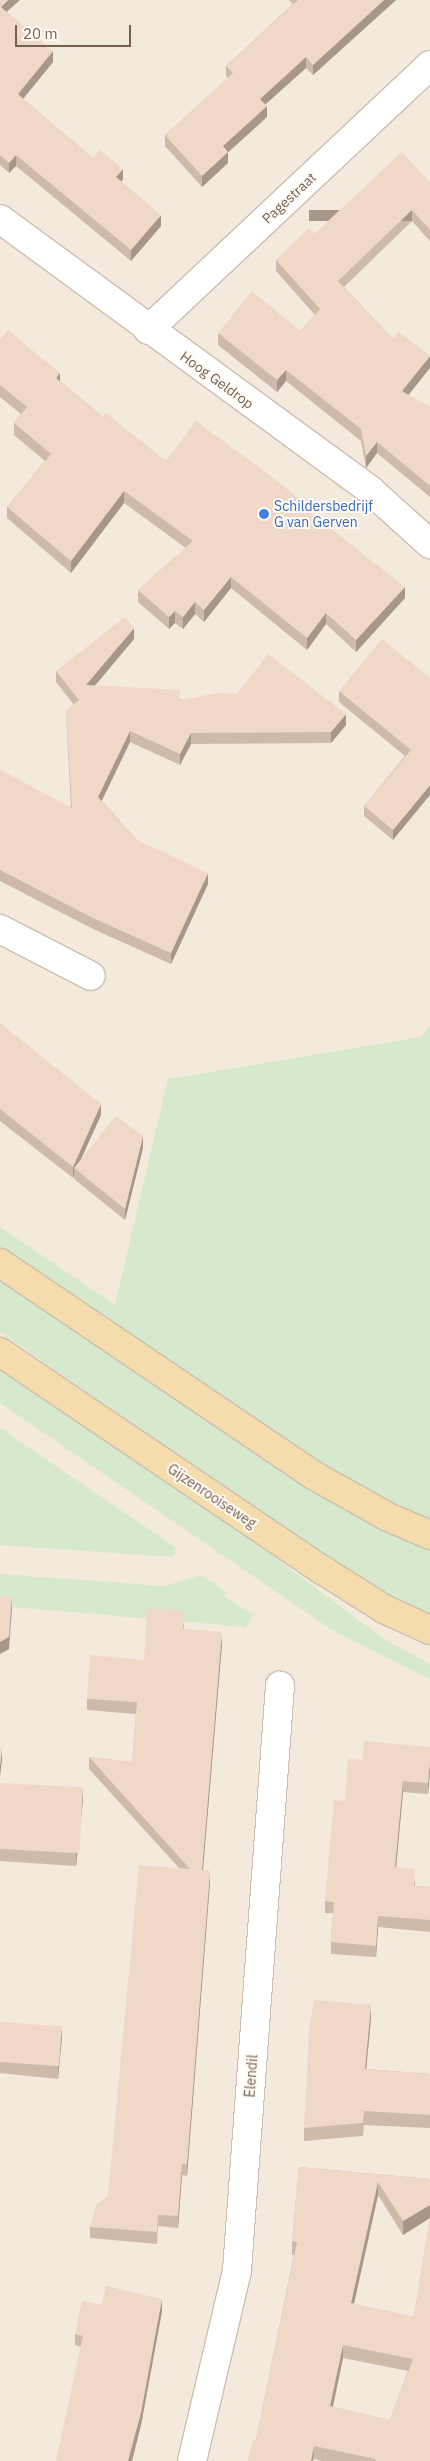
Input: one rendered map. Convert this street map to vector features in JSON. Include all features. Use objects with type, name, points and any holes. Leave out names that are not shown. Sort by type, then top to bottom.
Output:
[{"type":"main road","points":[[0,1262],[315,1476],[380,1513],[430,1535]]},
{"type":"main road","name":"Gijzenrooiseweg","points":[[0,1352],[324,1571],[384,1609],[430,1630]]},
{"type":"street","name":"Pagestraat","points":[[148,330],[430,65]]},
{"type":"street","name":"Hoog Geldrop","points":[[0,219],[148,330],[370,490],[430,544]]},
{"type":"street","points":[[0,929],[91,976]]},
{"type":"street","name":"Elendil","points":[[192,2461],[237,2270],[280,1686]]},
{"type":"shaded area","points":[[0,0],[430,0],[430,2461],[0,2461]]},
{"type":"green space","points":[[430,1025],[430,1524],[342,1480],[0,1248],[0,1227],[115,1305],[168,1079],[421,1037]]},
{"type":"green space","points":[[0,1278],[430,1547],[430,1618],[380,1593],[0,1332]]},
{"type":"green space","points":[[0,1359],[162,1473],[384,1639],[430,1664],[430,1679],[332,1630],[0,1403]]},
{"type":"green space","points":[[0,1428],[175,1547],[175,1553],[172,1557],[0,1545]]},
{"type":"green space","points":[[0,1574],[165,1586],[201,1575],[226,1592],[224,1596],[253,1615],[246,1627],[0,1606]]},
{"type":"building","points":[[0,0],[8,0],[1,7],[53,51],[18,94],[93,158],[99,150],[123,169],[116,177],[161,215],[131,250],[16,155],[9,163],[0,155]]},
{"type":"building","points":[[298,0],[384,0],[313,65],[306,57],[260,99],[267,106],[223,146],[228,152],[202,176],[165,135],[233,73],[226,66]]},
{"type":"building","points":[[402,152],[430,182],[430,230],[412,210],[338,281],[393,339],[399,332],[430,356],[402,391],[430,407],[430,486],[377,442],[366,456],[361,429],[286,370],[277,380],[218,333],[252,291],[300,331],[320,309],[276,260],[309,228],[314,234]]},
{"type":"building","points":[[8,330],[60,373],[56,378],[103,417],[106,413],[166,461],[196,421],[272,477],[299,499],[297,502],[405,587],[356,640],[326,613],[307,638],[231,577],[204,610],[195,602],[183,617],[175,611],[169,617],[138,590],[193,541],[124,491],[71,561],[7,507],[51,454],[14,423],[27,407],[0,385],[0,340]]},
{"type":"building","points":[[125,617],[134,628],[86,685],[180,690],[179,700],[219,693],[237,694],[268,654],[346,714],[331,732],[191,733],[180,754],[130,731],[98,797],[137,840],[208,873],[171,953],[93,918],[0,870],[0,770],[72,808],[66,711],[79,700],[56,671]]},
{"type":"building","points":[[382,639],[430,678],[430,785],[393,830],[364,806],[411,750],[339,691]]},
{"type":"building","points":[[0,1023],[101,1104],[73,1167],[0,1109]]},
{"type":"building","points":[[116,1116],[143,1136],[125,1209],[74,1168]]},
{"type":"building","points":[[0,1596],[12,1597],[9,1637],[0,1642]]},
{"type":"building","points":[[147,1608],[184,1611],[183,1629],[222,1632],[202,1870],[210,1871],[187,2164],[182,2164],[178,2216],[158,2215],[157,2232],[90,2227],[96,2205],[108,2196],[139,1865],[190,1869],[89,1757],[132,1762],[137,1702],[87,1699],[90,1655],[144,1660]]},
{"type":"building","points":[[364,1741],[430,1747],[428,1783],[403,1781],[395,1867],[415,1869],[414,1886],[430,1887],[430,1920],[378,1916],[376,1946],[331,1942],[334,1902],[325,1901],[334,1800],[345,1801],[348,1759],[362,1760]]},
{"type":"building","points":[[0,1748],[2,1749],[0,1765]]},
{"type":"building","points":[[0,1783],[83,1787],[79,1853],[0,1849]]},
{"type":"building","points":[[314,2000],[371,2005],[365,2069],[430,2074],[430,2115],[364,2111],[363,2123],[304,2128],[309,2033]]},
{"type":"building","points":[[0,2022],[62,2026],[59,2066],[0,2062]]},
{"type":"building","points":[[299,2167],[430,2179],[430,2205],[403,2221],[378,2182],[351,2303],[414,2317],[430,2217],[430,2461],[375,2461],[376,2459],[314,2446],[311,2461],[248,2461],[253,2439],[256,2440],[297,2242],[292,2241]],"holes":[[[343,2345],[413,2359],[390,2420],[330,2406]]]},
{"type":"building","points":[[106,2286],[162,2299],[141,2413],[128,2461],[56,2461],[83,2336],[75,2334],[82,2301],[102,2305]]},
{"type":"place","name":"Schildersbedrijf G van Gerven","points":[[264,514]]}]
